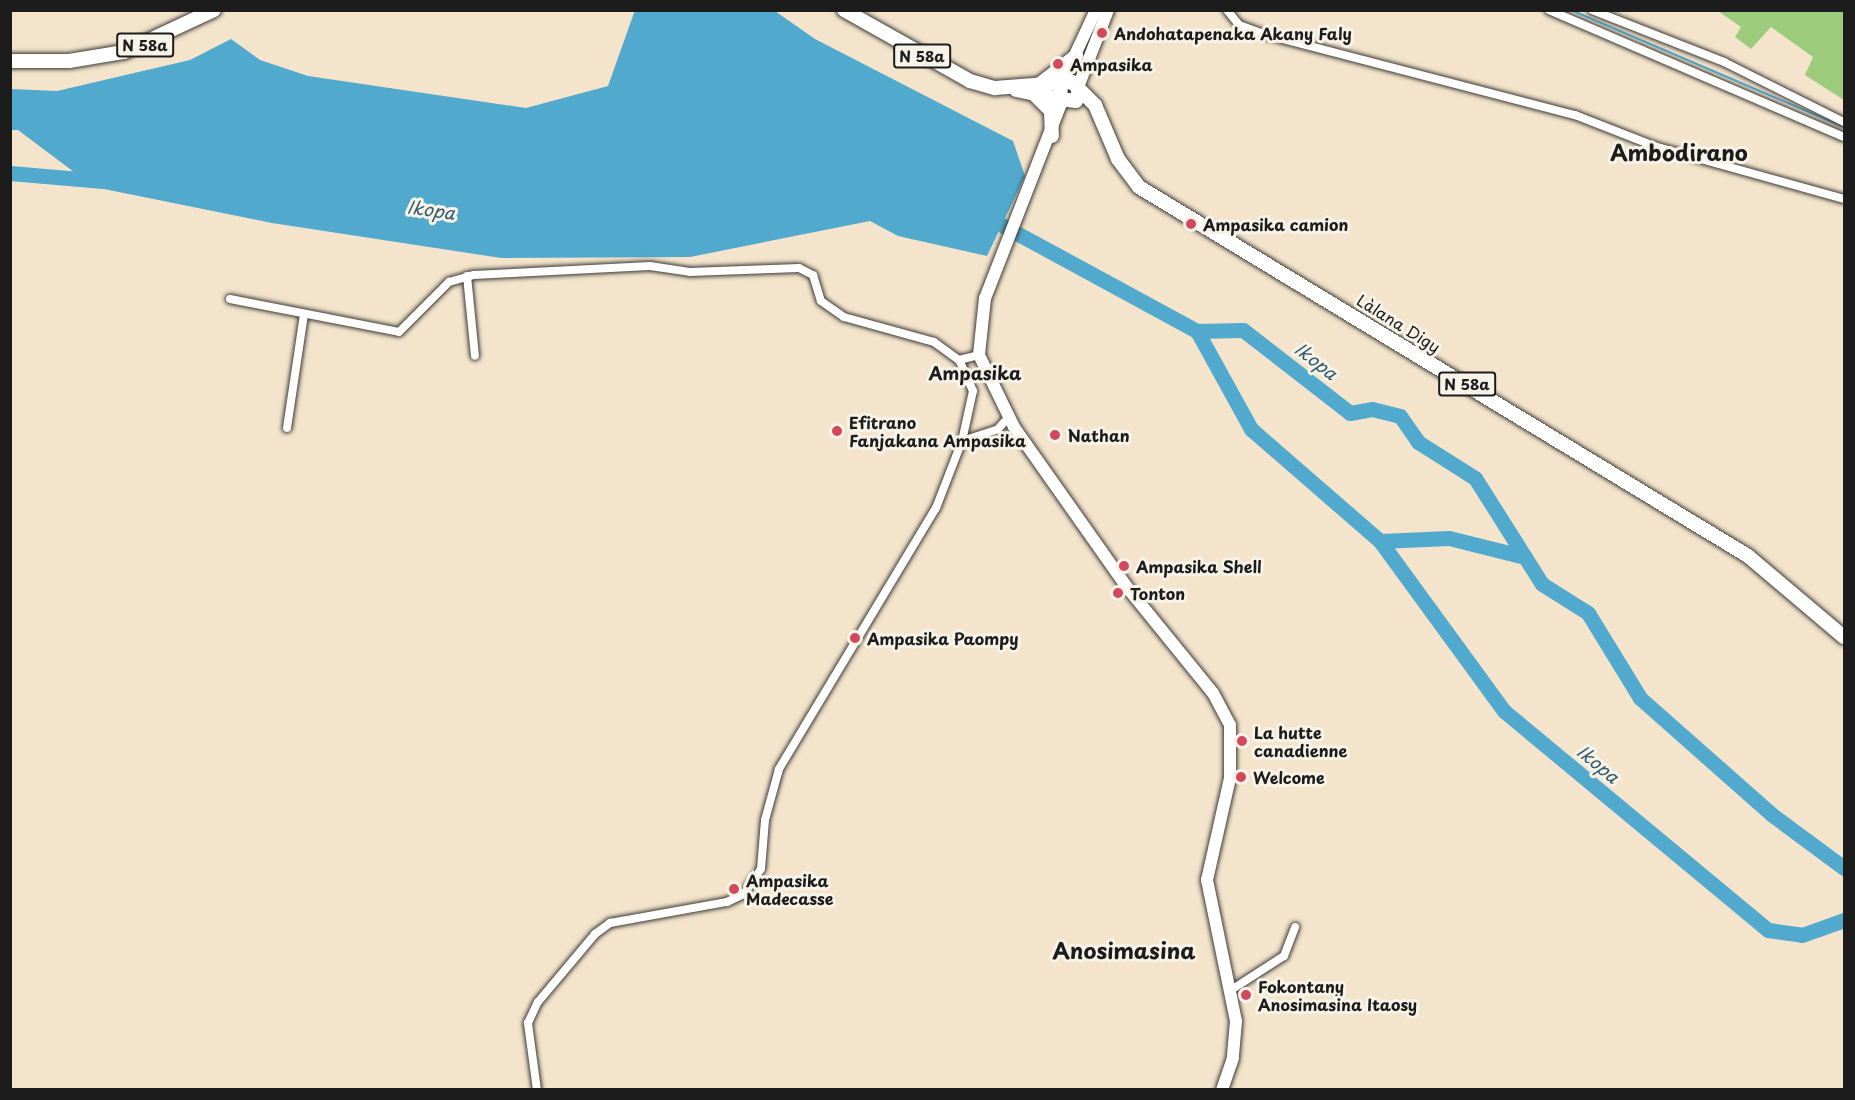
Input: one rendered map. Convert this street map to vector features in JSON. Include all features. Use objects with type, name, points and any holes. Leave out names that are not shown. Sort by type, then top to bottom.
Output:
[{"type":"main road","name":"N 58a","points":[[10,61],[69,61],[124,52],[214,10]]},
{"type":"main road","name":"N 58a","points":[[844,10],[940,67],[988,87],[1036,90],[1066,102],[1103,124]]},
{"type":"main road","points":[[1051,141],[1051,111],[1036,90],[1059,74],[1076,56]]},
{"type":"main road","name":"N 58a","points":[[1036,90],[1061,85]]},
{"type":"main road","points":[[1066,102],[1061,85],[1079,88]]},
{"type":"main road","name":"N 58a","points":[[1079,88],[1103,124]]},
{"type":"main road","points":[[1066,102],[1079,88]]},
{"type":"main road","name":"Làlana Digy","points":[[1103,124],[1123,166],[1147,192],[1748,556],[1845,637]]},
{"type":"street","points":[[1061,85],[1096,10]]},
{"type":"street","points":[[1079,88],[1108,10]]},
{"type":"street","points":[[1227,10],[1239,25],[1267,35],[1575,115],[1654,146],[1845,200]]},
{"type":"street","points":[[1550,10],[1845,137]]},
{"type":"street","points":[[1592,10],[1724,62],[1845,122]]},
{"type":"street","points":[[1066,102],[991,283],[978,325],[979,355],[1008,418],[1230,725],[1230,778],[1208,880],[1231,990],[1234,1048],[1222,1089]]},
{"type":"street","points":[[230,299],[399,332],[449,282],[467,276],[650,266],[690,272],[799,268],[813,275],[821,301],[844,317],[934,342],[959,360],[974,391],[962,441],[936,508],[779,769],[755,877],[744,894],[727,902],[610,923],[595,934],[538,1002],[528,1023],[537,1089]]},
{"type":"street","points":[[467,276],[474,356]]},
{"type":"street","points":[[287,428],[304,314]]},
{"type":"street","points":[[959,360],[979,355]]},
{"type":"street","points":[[962,441],[998,429],[1008,418]]},
{"type":"street","points":[[1231,990],[1284,956],[1295,927]]},
{"type":"green space","points":[[1718,11],[1844,11],[1844,100],[1805,75],[1813,57],[1771,27],[1751,49],[1735,37],[1741,27]]},
{"type":"water","points":[[635,10],[775,11],[815,39],[1013,141],[1025,176],[987,256],[898,236],[870,221],[690,257],[501,258],[272,223],[94,187],[18,130],[11,130],[11,89],[57,91],[190,60],[231,39],[260,60],[308,76],[526,108],[608,86]]},
{"type":"waterway","points":[[1571,10],[1844,127]]},
{"type":"waterway","name":"Ikopa","points":[[10,173],[103,181]]},
{"type":"waterway","name":"Ikopa","points":[[987,217],[1197,331],[1243,330],[1350,413],[1372,409],[1400,416],[1418,442],[1475,478],[1542,584],[1588,613],[1640,698],[1771,814],[1844,868]]},
{"type":"waterway","name":"Ikopa","points":[[1197,331],[1251,429],[1380,541],[1504,711],[1768,930],[1802,935],[1844,920]]},
{"type":"waterway","name":"Ikopa","points":[[1380,541],[1449,538],[1525,557]]},
{"type":"place","name":"Andohatapenaka Akany Faly","points":[[1102,33]]},
{"type":"place","name":"Ampasika","points":[[1058,64]]},
{"type":"place","name":"Ampasika camion","points":[[1191,224]]},
{"type":"place","name":"Efitrano Fanjakana Ampasika","points":[[837,431]]},
{"type":"place","name":"Nathan","points":[[1055,435]]},
{"type":"place","name":"Ampasika Shell","points":[[1124,566]]},
{"type":"place","name":"Tonton","points":[[1118,593]]},
{"type":"place","name":"Ampasika Paompy","points":[[855,638]]},
{"type":"place","name":"La hutte canadienne","points":[[1242,741]]},
{"type":"place","name":"Welcome","points":[[1241,777]]},
{"type":"place","name":"Ampasika Madecasse","points":[[734,889]]},
{"type":"place","name":"Fokontany Anosimasina Itaosy","points":[[1246,995]]},
{"type":"district","name":"Ambodirano","points":[[1679,152]]},
{"type":"district","name":"Ampasika","points":[[975,373]]},
{"type":"district","name":"Anosimasina","points":[[1124,950]]}]
